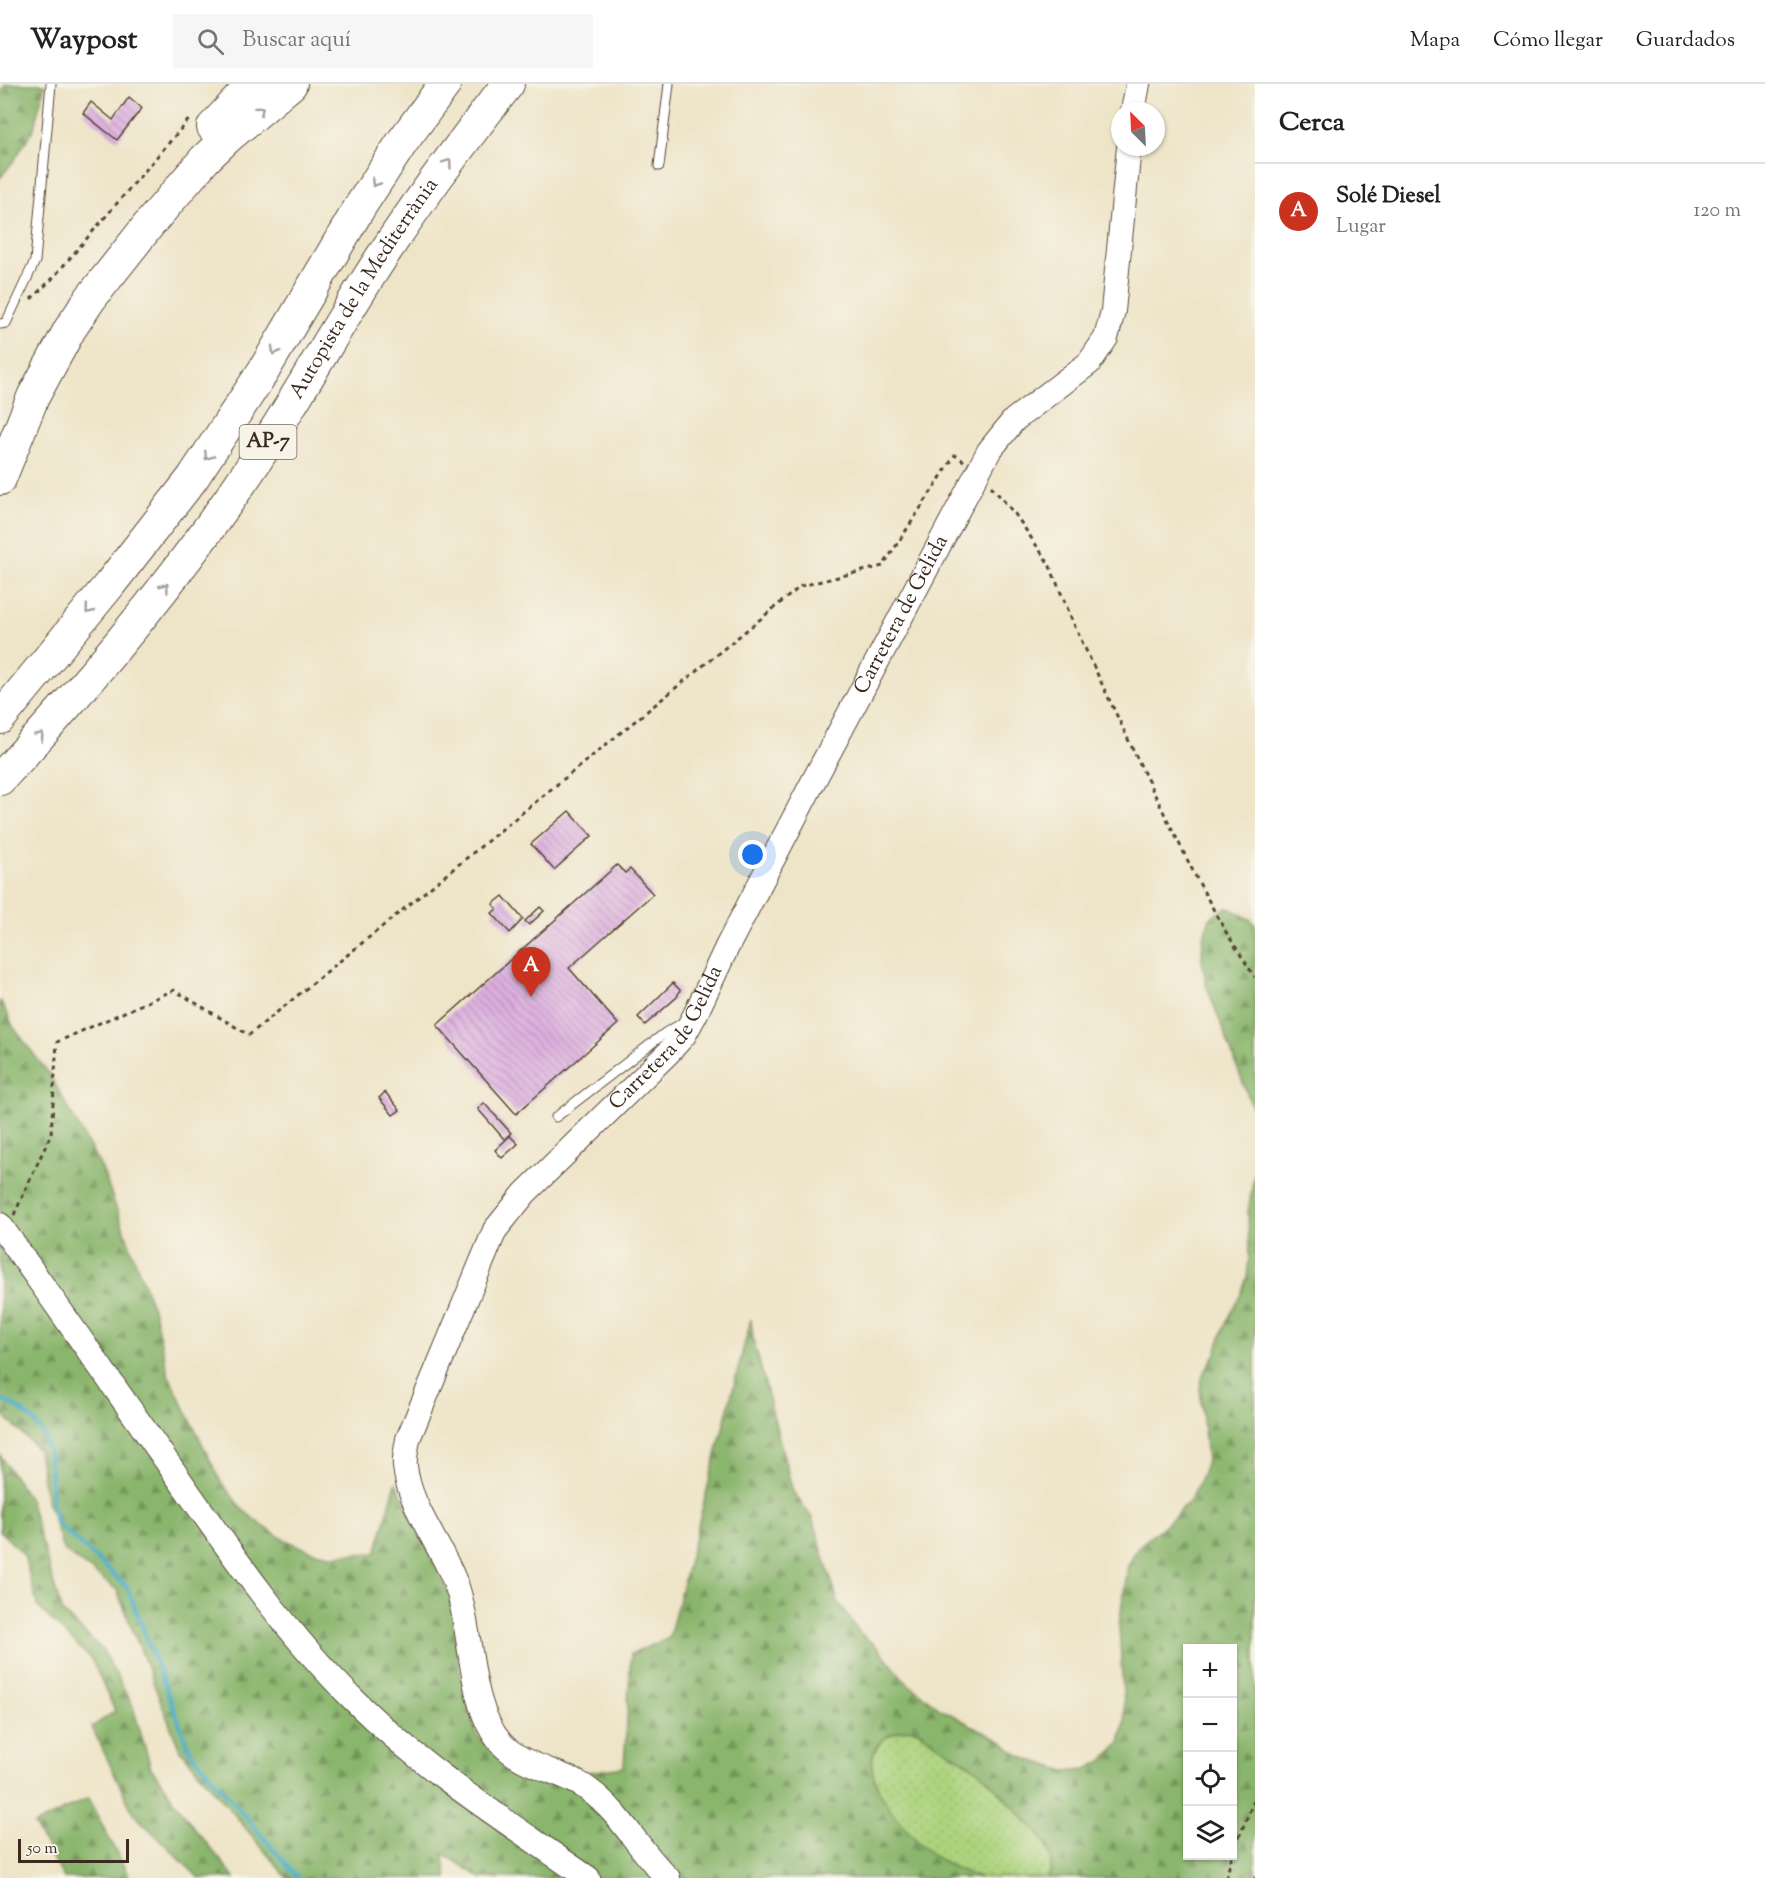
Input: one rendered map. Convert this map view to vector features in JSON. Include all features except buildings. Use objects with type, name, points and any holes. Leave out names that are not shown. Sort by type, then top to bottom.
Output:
[{"type":"highway","points":[[0,436],[45,337],[73,293],[173,172],[253,84]]},
{"type":"highway","points":[[0,479],[33,397],[70,328],[90,299],[205,159],[291,84]]},
{"type":"highway","name":"Autopista de la Mediterrània","points":[[0,718],[110,585],[192,479],[264,370],[361,205],[403,141],[445,84]]},
{"type":"highway","name":"Autopista de la Mediterrània","points":[[0,779],[119,645],[198,543],[254,464],[398,232],[508,84]]},
{"type":"street","points":[[1135,102],[1138,84]]},
{"type":"street","name":"Carretera de Gelida","points":[[668,1878],[656,1867],[612,1810],[594,1794],[562,1774],[512,1753],[501,1744],[490,1727],[482,1708],[457,1588],[442,1552],[411,1493],[405,1465],[408,1438],[495,1230],[525,1193],[667,1054],[684,1035],[696,1016],[727,948],[791,823],[988,451],[1014,420],[1089,363],[1106,338],[1113,311],[1128,156]]},
{"type":"street","points":[[3,1230],[238,1560],[303,1645],[330,1675],[379,1724],[434,1769],[588,1878]]},
{"type":"lane","points":[[3,324],[34,261],[51,84]]},
{"type":"lane","points":[[659,166],[669,84]]},
{"type":"lane","points":[[556,1117],[665,1034],[696,1016]]},
{"type":"path","points":[[3,324],[52,279],[197,111]]},
{"type":"path","points":[[3,1230],[51,1134],[57,1042],[174,990],[249,1035],[801,586],[884,566],[955,455],[978,471],[1014,514],[1049,564],[1081,639],[1186,858],[1224,929],[1255,977]]},
{"type":"path","points":[[1237,1843],[1255,1798]]},
{"type":"path","points":[[1226,1878],[1231,1860]]},
{"type":"green space","points":[[6,84],[45,84],[34,128],[0,178],[0,92]]},
{"type":"green space","points":[[1227,907],[1255,924],[1255,1115],[1206,984],[1202,960],[1203,939],[1210,918]]},
{"type":"green space","points":[[0,1000],[14,1028],[51,1077],[102,1169],[154,1312],[168,1374],[221,1482],[242,1509],[264,1527],[283,1539],[311,1551],[330,1555],[376,1553],[396,1483],[451,1598],[459,1667],[476,1734],[520,1782],[624,1767],[631,1654],[669,1638],[751,1319],[753,1338],[793,1492],[812,1518],[838,1602],[859,1632],[878,1648],[907,1683],[941,1709],[1003,1742],[1014,1752],[1027,1759],[1066,1771],[1087,1769],[1104,1760],[1120,1743],[1125,1722],[1119,1625],[1128,1566],[1138,1547],[1174,1517],[1190,1500],[1207,1461],[1200,1387],[1204,1372],[1215,1355],[1225,1325],[1247,1277],[1248,1212],[1255,1168],[1255,1878],[1048,1878],[1051,1861],[1040,1835],[988,1779],[920,1732],[906,1729],[881,1741],[873,1754],[872,1769],[876,1784],[885,1801],[919,1843],[940,1860],[977,1878],[481,1878],[443,1853],[447,1878],[287,1878],[179,1748],[117,1590],[64,1550],[46,1498],[38,1450],[0,1411],[0,1404],[3,1404],[0,1391]]},
{"type":"green space","points":[[0,1455],[29,1499],[62,1612],[103,1650],[133,1707],[151,1768],[190,1823],[235,1878],[199,1878],[133,1813],[92,1727],[115,1711],[92,1660],[38,1607],[24,1555],[0,1531]]},
{"type":"green space","points":[[914,1729],[979,1771],[1040,1835],[1051,1861],[1048,1878],[975,1877],[940,1861],[909,1833],[886,1804],[878,1789],[873,1774],[873,1759],[878,1746],[885,1738]]},
{"type":"green space","points":[[88,1798],[130,1878],[64,1878],[34,1825]]},
{"type":"waterway","points":[[0,1399],[18,1408],[34,1421],[45,1437],[50,1457],[52,1504],[57,1523],[127,1587],[190,1751],[298,1878]]},
{"type":"place","name":"Solé Diesel","points":[[531,997]]}]
